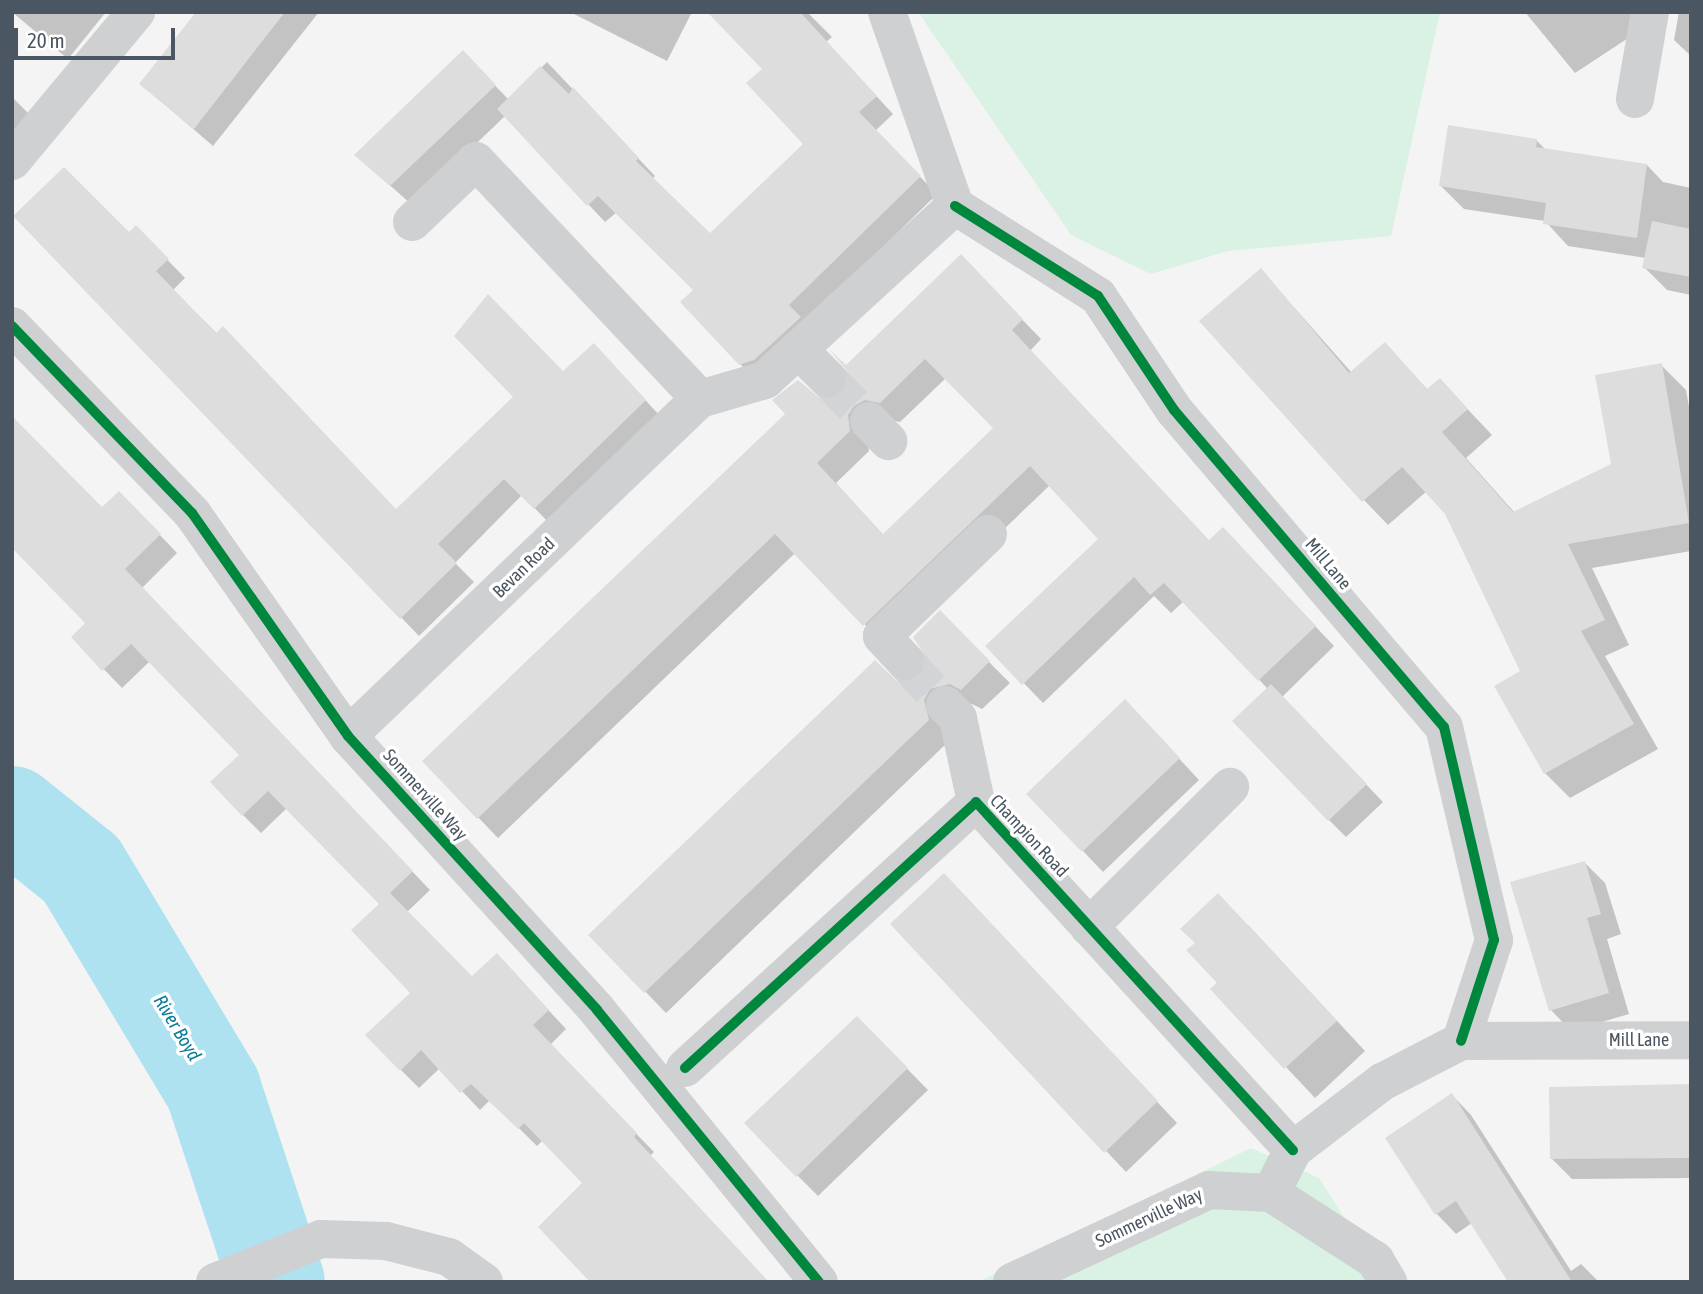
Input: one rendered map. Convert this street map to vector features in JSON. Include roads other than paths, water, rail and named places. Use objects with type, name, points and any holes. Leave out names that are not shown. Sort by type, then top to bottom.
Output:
[{"type":"street","points":[[12,161],[136,12]]},
{"type":"street","points":[[887,12],[955,206]]},
{"type":"street","points":[[1635,99],[1650,12]]},
{"type":"street","points":[[412,222],[476,161],[700,399]]},
{"type":"street","name":"Bevan Road","points":[[348,736],[700,399],[765,380],[955,206]]},
{"type":"street","name":"Mill Lane","points":[[955,206],[1098,296],[1174,410],[1444,727],[1494,940],[1461,1041]]},
{"type":"street","name":"Sommerville Way","points":[[12,326],[192,513],[348,736],[597,1010],[820,1282]]},
{"type":"street","points":[[798,349],[827,378]]},
{"type":"street","points":[[905,662],[882,636],[988,534]]},
{"type":"street","name":"Champion Road","points":[[945,705],[958,718],[976,802],[1293,1150]]},
{"type":"street","points":[[1089,927],[1230,788]]},
{"type":"street","name":"Champion Road","points":[[685,1068],[976,802]]},
{"type":"street","name":"Mill Lane","points":[[1271,1193],[1293,1150],[1382,1082],[1461,1041],[1691,1040]]},
{"type":"street","name":"Sommerville Way","points":[[1012,1282],[1209,1190],[1271,1193]]},
{"type":"street","points":[[1271,1193],[1375,1260],[1388,1282]]},
{"type":"street","points":[[221,1278],[321,1239],[386,1241],[449,1257],[484,1282]]},
{"type":"waterway","name":"River Boyd","points":[[12,814],[81,869],[213,1089],[277,1282]]},
{"type":"tunnel","points":[[827,378],[869,421]]},
{"type":"tunnel","points":[[905,661],[945,705]]}]
